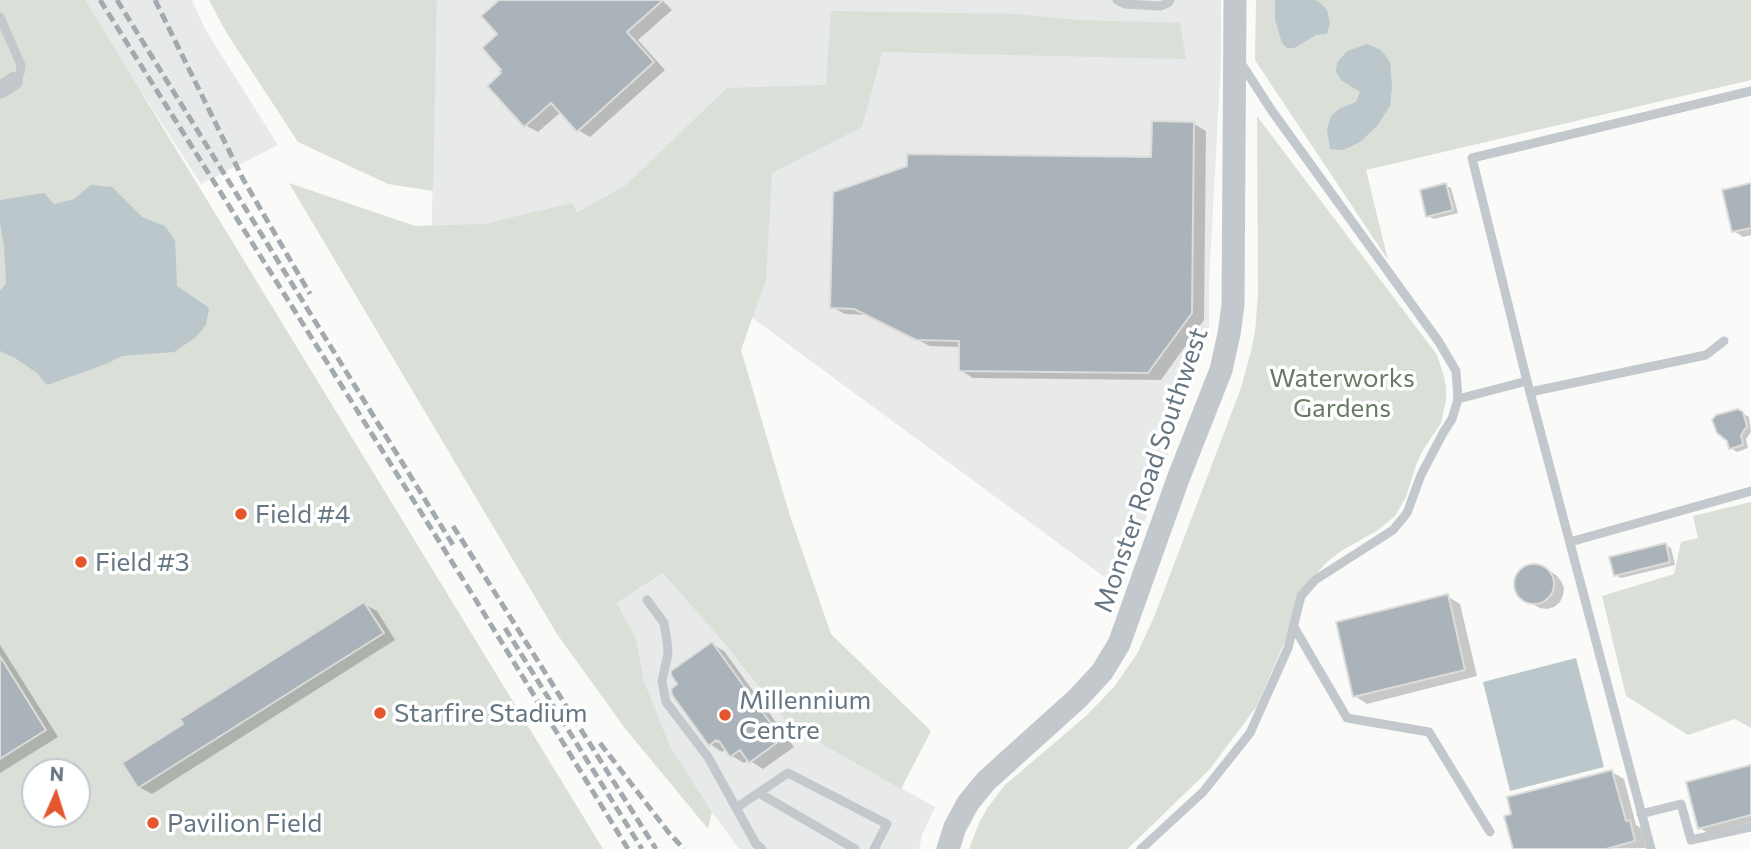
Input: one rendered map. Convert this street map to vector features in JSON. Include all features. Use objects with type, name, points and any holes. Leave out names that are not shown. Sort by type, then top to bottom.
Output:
[{"type":"street","name":"Monster Road Southwest","points":[[948,849],[968,803],[986,780],[1078,698],[1102,672],[1119,644],[1178,479],[1221,370],[1233,305],[1235,0]]},
{"type":"lane","points":[[1117,0],[1125,4],[1160,6],[1170,0]]},
{"type":"lane","points":[[0,17],[21,65],[20,73],[7,85]]},
{"type":"lane","points":[[1141,849],[1203,792],[1250,733],[1288,648],[1301,596],[1315,580],[1393,530],[1407,513],[1421,475],[1452,419],[1458,399],[1456,371],[1439,342],[1272,111],[1234,52]]},
{"type":"lane","points":[[1651,849],[1527,381],[1472,158],[1751,91]]},
{"type":"lane","points":[[1530,392],[1706,355],[1724,341]]},
{"type":"lane","points":[[1458,399],[1527,381]]},
{"type":"lane","points":[[1570,542],[1751,491]]},
{"type":"lane","points":[[647,600],[664,623],[668,654],[663,681],[666,702],[708,757],[756,844],[762,849]]},
{"type":"lane","points":[[1294,627],[1347,718],[1429,732],[1490,832]]},
{"type":"lane","points":[[736,808],[788,773],[887,824],[874,849]]},
{"type":"lane","points":[[759,793],[855,849]]},
{"type":"lane","points":[[1642,814],[1681,804],[1691,840],[1751,827]]},
{"type":"shaded area","points":[[82,0],[192,0],[205,29],[278,145],[201,184]]},
{"type":"shaded area","points":[[437,0],[1221,0],[1221,60],[1209,283],[1209,332],[1122,590],[675,261],[431,254]]},
{"type":"shaded area","points":[[1275,0],[1315,0],[1320,3],[1327,10],[1330,23],[1327,34],[1316,35],[1294,48],[1287,48],[1282,43],[1275,19]]},
{"type":"shaded area","points":[[1367,44],[1381,50],[1390,62],[1390,106],[1377,126],[1360,142],[1343,150],[1330,149],[1327,130],[1331,116],[1339,109],[1356,102],[1360,92],[1341,80],[1336,72],[1337,63],[1347,51]]},
{"type":"shaded area","points":[[91,185],[112,187],[142,217],[165,226],[175,240],[177,286],[209,308],[206,325],[196,337],[174,352],[122,356],[47,385],[37,373],[0,351],[0,291],[6,283],[0,200],[44,193],[54,204],[74,199]]},
{"type":"shaded area","points":[[664,573],[726,645],[789,725],[935,807],[922,835],[919,849],[739,849],[670,746],[644,681],[636,639],[617,603]]},
{"type":"shaded area","points":[[1576,658],[1604,767],[1510,791],[1483,682]]},
{"type":"green space","points":[[0,0],[85,0],[603,849],[0,849]]},
{"type":"green space","points":[[209,0],[437,0],[433,191],[388,184],[298,142],[226,32]]},
{"type":"green space","points":[[1256,0],[1751,0],[1751,80],[1366,170],[1388,260],[1255,60]]},
{"type":"green space","points":[[831,11],[1014,14],[1079,20],[1180,23],[1186,59],[882,52],[862,127],[772,173],[766,280],[741,350],[790,516],[831,634],[931,731],[901,789],[789,725],[726,645],[663,573],[617,603],[636,639],[644,681],[670,746],[712,812],[708,829],[624,727],[557,634],[289,183],[415,226],[484,224],[572,203],[577,213],[626,185],[727,88],[826,85]]},
{"type":"green space","name":"Waterworks Gardens","points":[[1257,116],[1437,355],[1446,388],[1441,423],[1423,450],[1406,497],[1395,516],[1378,530],[1328,561],[1311,581],[1257,706],[1209,770],[1127,849],[969,849],[980,821],[1005,785],[1086,716],[1114,687],[1137,654],[1154,617],[1241,388],[1255,332],[1258,295]]},
{"type":"green space","points":[[1751,502],[1751,728],[1735,719],[1688,735],[1626,696],[1602,596],[1674,574],[1681,542],[1698,538],[1693,516]]},
{"type":"building","points":[[499,0],[663,0],[627,32],[654,62],[577,132],[551,103],[524,127],[487,86],[501,70],[482,48],[497,34],[481,16]]},
{"type":"building","points":[[1152,121],[1194,122],[1192,313],[1148,373],[959,371],[959,341],[916,340],[854,309],[830,308],[833,192],[907,166],[907,154],[1151,157]]},
{"type":"building","points":[[1446,183],[1453,210],[1426,217],[1420,190]]},
{"type":"building","points":[[1751,183],[1751,228],[1732,232],[1722,190]]},
{"type":"building","points":[[1738,409],[1743,412],[1747,426],[1741,435],[1743,445],[1729,449],[1727,441],[1717,433],[1712,420],[1716,415]]},
{"type":"building","points":[[1666,543],[1670,562],[1614,576],[1609,557]]},
{"type":"building","points":[[1534,564],[1542,565],[1548,570],[1553,576],[1553,592],[1548,598],[1542,603],[1534,604],[1526,603],[1520,598],[1515,592],[1514,584],[1515,576],[1520,570],[1526,565]]},
{"type":"building","points":[[1448,594],[1465,670],[1353,697],[1336,622]]},
{"type":"building","points":[[364,602],[384,633],[138,788],[122,763],[183,724],[180,719]]},
{"type":"building","name":"Millennium Centre","points":[[712,642],[782,739],[749,763],[740,750],[730,757],[719,741],[716,740],[709,746],[672,695],[671,689],[677,684],[671,671]]},
{"type":"building","points":[[0,656],[46,730],[0,759]]},
{"type":"building","points":[[1751,765],[1751,815],[1698,829],[1686,782]]},
{"type":"building","points":[[1612,770],[1626,821],[1630,820],[1635,841],[1606,849],[1513,849],[1504,816],[1511,814],[1507,797]]},
{"type":"railway","points":[[100,0],[474,597],[628,849]]},
{"type":"railway","points":[[117,0],[453,545]]},
{"type":"railway","points":[[155,0],[243,179],[310,294]]},
{"type":"railway","points":[[453,526],[656,849]]},
{"type":"railway","points":[[505,628],[642,849]]},
{"type":"railway","points":[[600,743],[684,849]]},
{"type":"place","name":"Field #4","points":[[241,514]]},
{"type":"place","name":"Field #3","points":[[81,562]]},
{"type":"place","name":"Starfire Stadium","points":[[380,713]]},
{"type":"place","name":"Millennium Centre","points":[[725,715]]},
{"type":"place","name":"Pavilion Field","points":[[153,823]]}]
